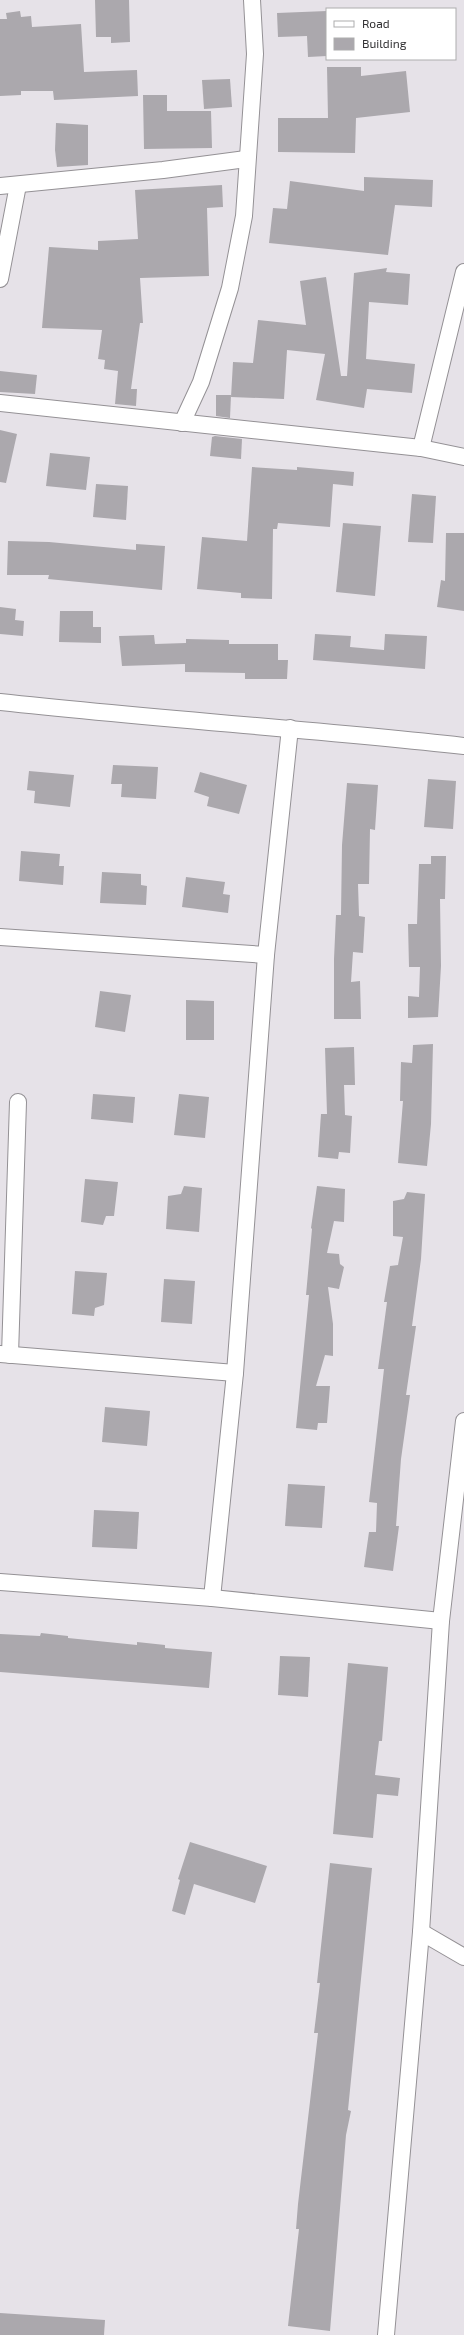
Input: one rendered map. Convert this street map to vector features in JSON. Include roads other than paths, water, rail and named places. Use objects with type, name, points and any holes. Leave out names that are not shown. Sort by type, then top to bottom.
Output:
[{"type":"street","points":[[182,423],[201,382],[230,288],[244,216],[246,159],[253,113],[255,54],[252,0]]},
{"type":"street","points":[[0,186],[246,159]]},
{"type":"street","points":[[0,279],[18,185]]},
{"type":"street","points":[[421,448],[464,272]]},
{"type":"street","points":[[0,403],[421,448],[464,457]]},
{"type":"street","points":[[0,702],[103,713],[290,728],[464,746]]},
{"type":"street","points":[[212,1598],[235,1373],[266,955],[290,728]]},
{"type":"street","points":[[0,937],[266,955]]},
{"type":"street","points":[[18,1102],[5,1355],[235,1373]]},
{"type":"street","points":[[386,2335],[421,1932],[441,1621],[464,1422]]},
{"type":"street","points":[[0,1582],[212,1598],[441,1621]]},
{"type":"street","points":[[421,1932],[464,1957]]}]
